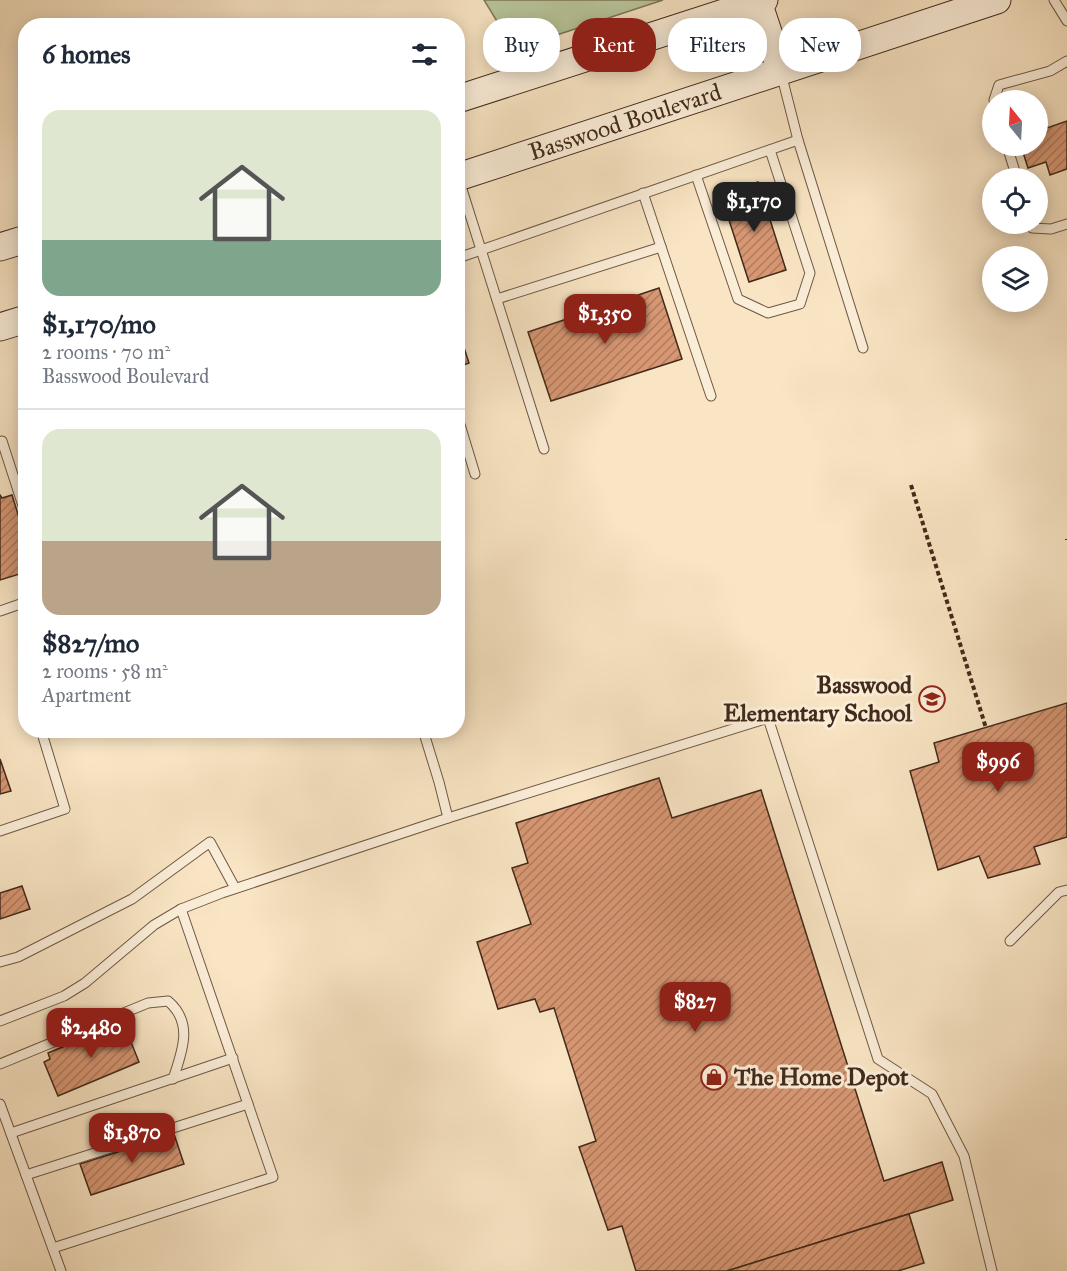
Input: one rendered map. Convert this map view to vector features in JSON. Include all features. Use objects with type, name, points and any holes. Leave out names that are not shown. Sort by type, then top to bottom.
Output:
[{"type":"main road","name":"Basswood Boulevard","points":[[861,45],[998,0]]},
{"type":"main road","points":[[465,97],[761,1],[779,64]]},
{"type":"main road","name":"Basswood Boulevard","points":[[465,175],[779,72]]},
{"type":"main road","points":[[0,247],[18,241]]},
{"type":"main road","points":[[0,327],[18,321]]},
{"type":"lane","points":[[1054,0],[1067,21]]},
{"type":"lane","points":[[997,90],[999,85],[1050,71],[1067,61]]},
{"type":"lane","points":[[781,72],[798,140],[863,348]]},
{"type":"lane","points":[[465,255],[798,140]]},
{"type":"lane","points":[[696,175],[738,299],[768,314],[800,304],[810,273],[770,150]]},
{"type":"lane","points":[[643,193],[711,396]]},
{"type":"lane","points":[[465,199],[544,449]]},
{"type":"lane","points":[[1048,229],[1067,224]]},
{"type":"lane","points":[[497,299],[661,247]]},
{"type":"lane","points":[[2,441],[18,490]]},
{"type":"lane","points":[[465,444],[475,474]]},
{"type":"lane","points":[[0,611],[18,605]]},
{"type":"lane","points":[[0,1021],[64,996],[154,925],[181,909],[235,888],[448,818],[768,718],[878,1059],[932,1094],[964,1156],[993,1271]]},
{"type":"lane","points":[[0,831],[65,809],[43,738]]},
{"type":"lane","points":[[425,738],[448,818]]},
{"type":"lane","points":[[0,962],[18,957],[132,899],[210,842],[235,888]]},
{"type":"lane","points":[[1010,941],[1059,892],[1067,890]]},
{"type":"lane","points":[[53,1248],[273,1177],[181,909]]},
{"type":"lane","points":[[0,1064],[148,1003],[168,1001],[177,1009],[183,1027],[184,1046],[173,1079]]},
{"type":"lane","points":[[11,1133],[233,1058]]},
{"type":"lane","points":[[0,1104],[61,1271]]},
{"type":"lane","points":[[26,1175],[248,1104]]},
{"type":"path","points":[[911,485],[986,728]]},
{"type":"green space","points":[[484,0],[663,0],[608,18],[572,18],[572,30],[560,34],[560,18],[495,18]]},
{"type":"building","points":[[1067,121],[1067,169],[1050,175],[1046,162],[1028,168],[1024,156],[1048,156],[1048,128]]},
{"type":"building","points":[[758,182],[786,270],[749,282],[728,217],[733,215],[726,193]]},
{"type":"building","points":[[659,288],[682,359],[551,401],[528,332]]},
{"type":"building","points":[[465,351],[469,363],[465,364]]},
{"type":"building","points":[[0,495],[2,498],[12,495],[18,514],[18,574],[0,580]]},
{"type":"building","points":[[1067,703],[1067,837],[1034,847],[1040,864],[988,878],[979,856],[938,870],[910,771],[939,762],[934,743]]},
{"type":"building","points":[[0,759],[11,791],[0,794]]},
{"type":"building","name":"The Home Depot","points":[[659,778],[672,818],[761,790],[884,1181],[942,1162],[953,1200],[727,1271],[636,1271],[622,1226],[608,1230],[579,1147],[596,1141],[554,1008],[540,1012],[535,999],[498,1009],[477,942],[531,924],[512,868],[528,863],[516,823]]},
{"type":"building","points":[[22,886],[30,909],[0,919],[0,893]]},
{"type":"building","points":[[123,1022],[139,1062],[58,1096],[44,1062],[50,1059],[48,1053]]},
{"type":"building","points":[[174,1134],[184,1164],[91,1195],[80,1164]]},
{"type":"building","points":[[909,1214],[924,1263],[898,1271],[727,1271]]},
{"type":"place","name":"Basswood Elementary School","points":[[932,699]]},
{"type":"place","name":"The Home Depot","points":[[714,1077]]}]
